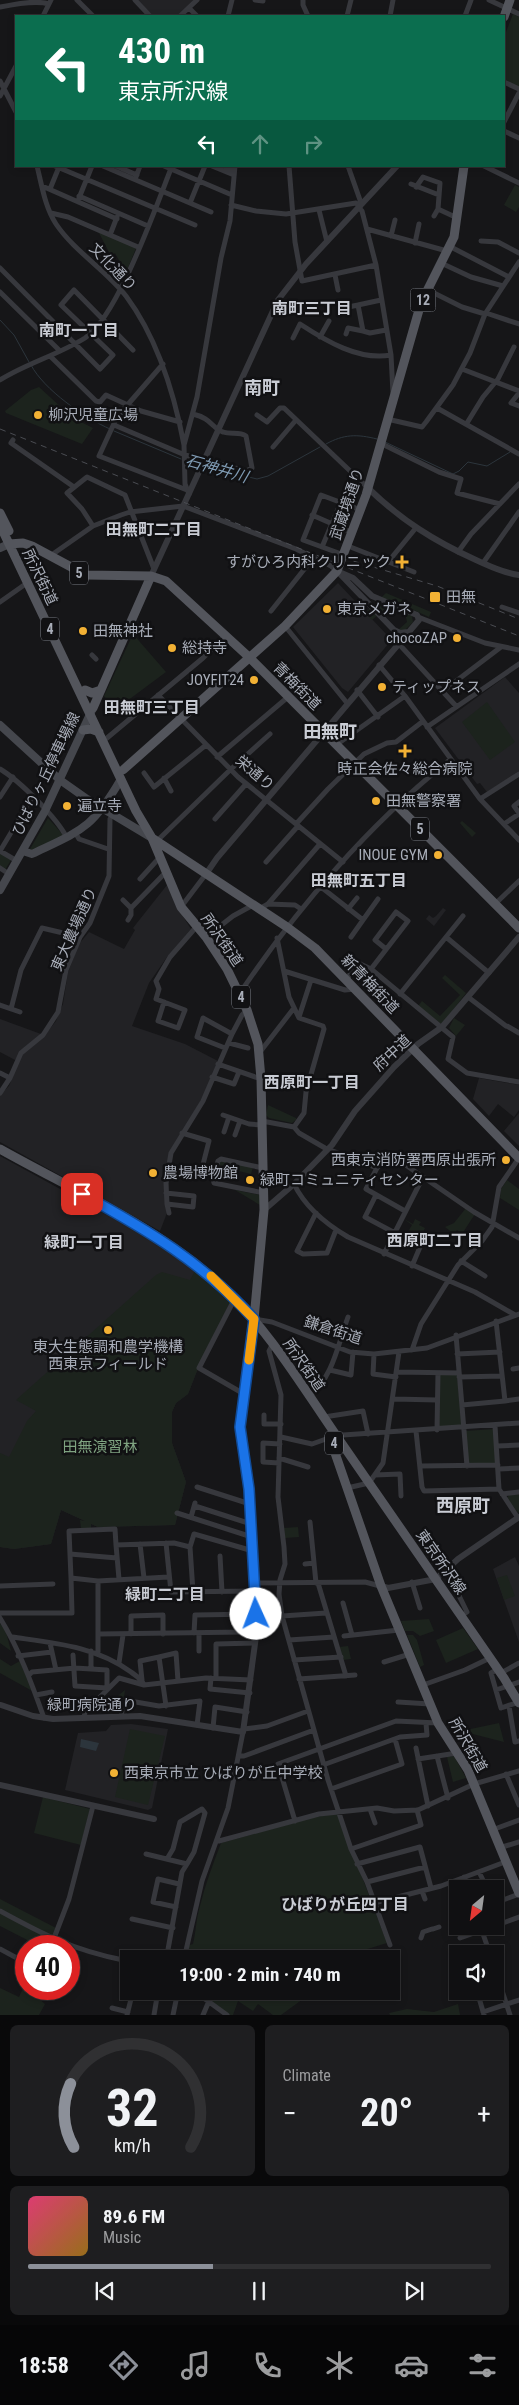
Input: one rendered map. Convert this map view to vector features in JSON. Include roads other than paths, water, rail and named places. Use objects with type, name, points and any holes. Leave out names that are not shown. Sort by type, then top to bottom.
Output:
[{"type":"main road","name":"武蔵境通り","points":[[122,775],[180,719],[285,626],[337,572],[368,488],[421,303],[454,237],[464,167]]},
{"type":"main road","name":"4","points":[[0,513],[8,545]]},
{"type":"main road","name":"4","points":[[0,525],[8,545]]},
{"type":"main road","name":"青梅街道","points":[[8,545],[32,546],[78,572],[93,577],[153,573],[166,581],[250,658],[518,925]]},
{"type":"main road","name":"所沢街道","points":[[8,545],[122,775],[156,838],[160,857],[182,907],[222,961],[247,1010],[260,1052],[264,1193],[254,1319],[309,1396],[336,1441],[365,1547],[438,1723],[474,1784],[499,1848],[518,1889]]},
{"type":"main road","name":"所沢街道","points":[[8,545],[85,690],[91,711]]},
{"type":"main road","points":[[91,711],[153,573]]},
{"type":"main road","points":[[85,690],[92,694],[101,690]]},
{"type":"main road","name":"ひばりヶ丘停車場線","points":[[0,890],[45,811],[91,711]]},
{"type":"main road","name":"新青梅街道","points":[[0,725],[60,780],[103,809],[156,838],[178,856]]},
{"type":"main road","points":[[83,730],[91,728],[103,735]]},
{"type":"main road","name":"所沢街道","points":[[122,775],[140,821],[156,838]]},
{"type":"main road","name":"ひばりヶ丘停車場線","points":[[23,851],[32,854],[85,828],[103,809],[122,775]]},
{"type":"main road","name":"新青梅街道","points":[[156,838],[169,851],[260,906],[315,948],[519,1158]]},
{"type":"main road","points":[[160,857],[169,851]]},
{"type":"main road","name":"4","points":[[0,1149],[152,1233],[201,1268],[235,1298],[254,1319]]},
{"type":"main road","name":"東京所沢線","points":[[336,1441],[372,1479],[436,1579],[509,1686],[516,1703]]},
{"type":"street","points":[[0,7],[43,0],[50,2],[44,15]]},
{"type":"street","points":[[77,0],[91,15]]},
{"type":"street","points":[[136,0],[149,15]]},
{"type":"street","points":[[181,15],[197,0]]},
{"type":"street","points":[[228,15],[232,0]]},
{"type":"street","points":[[255,0],[263,1]]},
{"type":"street","points":[[303,0],[302,5],[307,15]]},
{"type":"street","points":[[347,15],[351,0]]},
{"type":"street","points":[[390,15],[393,0]]},
{"type":"street","points":[[465,15],[471,0]]},
{"type":"street","points":[[489,0],[509,4],[519,14]]},
{"type":"street","points":[[189,8],[196,15]]},
{"type":"street","points":[[0,96],[15,68]]},
{"type":"street","points":[[0,81],[5,87],[15,110]]},
{"type":"street","points":[[505,83],[519,91],[505,120]]},
{"type":"street","points":[[505,131],[519,138]]},
{"type":"street","name":"文化通り","points":[[37,167],[56,224],[72,243],[120,290],[140,318],[163,364],[180,422],[185,458],[184,484],[188,492]]},
{"type":"street","points":[[50,189],[58,167],[195,225]]},
{"type":"street","points":[[78,199],[92,167]]},
{"type":"street","points":[[106,167],[136,177]]},
{"type":"street","points":[[118,167],[162,191],[211,212]]},
{"type":"street","points":[[136,177],[140,167]]},
{"type":"street","points":[[190,203],[205,167]]},
{"type":"street","points":[[184,445],[197,397],[232,205],[234,170],[218,167]]},
{"type":"street","points":[[289,167],[292,213],[299,273],[302,281],[376,265]]},
{"type":"street","points":[[348,167],[376,265],[391,354],[394,394]]},
{"type":"street","points":[[153,573],[188,492],[201,470],[272,310],[299,273],[360,204],[397,167]]},
{"type":"street","points":[[486,167],[519,183]]},
{"type":"street","points":[[0,380],[20,368],[75,344],[90,333],[120,290],[172,168],[232,195]]},
{"type":"street","points":[[434,216],[438,209],[439,196],[440,183],[423,177],[413,186],[439,196]]},
{"type":"street","points":[[42,186],[148,226]]},
{"type":"street","points":[[232,205],[266,212],[292,213],[356,203],[360,204]]},
{"type":"street","points":[[438,209],[452,216],[457,215]]},
{"type":"street","points":[[319,210],[327,242]]},
{"type":"street","points":[[51,213],[68,217],[138,247]]},
{"type":"street","points":[[110,235],[118,216]]},
{"type":"street","points":[[391,236],[396,220]]},
{"type":"street","points":[[415,243],[419,224]]},
{"type":"street","points":[[367,229],[415,243],[448,249],[510,277]]},
{"type":"street","points":[[481,241],[498,242],[519,253]]},
{"type":"street","points":[[387,419],[422,427],[437,408],[462,369],[486,313],[519,262]]},
{"type":"street","points":[[441,263],[471,276],[504,286]]},
{"type":"street","points":[[0,268],[100,369],[113,355],[61,305],[74,290],[133,350]]},
{"type":"street","points":[[335,274],[338,290]]},
{"type":"street","points":[[428,290],[462,307],[519,324]]},
{"type":"street","points":[[0,292],[60,351]]},
{"type":"street","points":[[340,309],[381,300]]},
{"type":"street","points":[[358,305],[363,331]]},
{"type":"street","points":[[320,337],[328,321]]},
{"type":"street","points":[[293,338],[300,324],[320,337],[364,355],[378,357],[391,354]]},
{"type":"street","points":[[346,334],[348,328],[370,333],[386,330]]},
{"type":"street","points":[[467,423],[483,396],[495,382],[514,347]]},
{"type":"street","points":[[50,356],[96,401],[100,402],[106,395],[141,411],[180,422]]},
{"type":"street","points":[[163,364],[128,404],[114,425],[99,456],[188,492]]},
{"type":"street","points":[[462,369],[519,392],[511,403],[519,406]]},
{"type":"street","points":[[257,415],[267,422],[282,408],[368,488],[416,529],[458,552],[508,573],[519,575]]},
{"type":"street","points":[[437,408],[467,423],[517,453]]},
{"type":"street","points":[[114,425],[185,458],[246,471],[252,468],[246,436],[241,433],[227,433],[218,430],[208,420],[193,414]]},
{"type":"street","points":[[273,447],[296,420]]},
{"type":"street","points":[[13,440],[11,443],[74,487]]},
{"type":"street","points":[[381,440],[461,479],[457,493],[500,504]]},
{"type":"street","points":[[93,526],[82,509],[67,493],[87,477],[125,495],[153,573]]},
{"type":"street","points":[[458,552],[471,534],[519,484]]},
{"type":"street","points":[[361,510],[321,495],[303,540],[322,547],[346,550],[388,562],[414,572]]},
{"type":"street","points":[[322,547],[341,502]]},
{"type":"street","points":[[50,556],[93,526],[130,512],[183,506],[314,557],[331,566],[378,612],[394,630],[396,644],[456,706]]},
{"type":"street","points":[[483,563],[519,512]]},
{"type":"street","points":[[312,516],[353,532]]},
{"type":"street","points":[[388,562],[416,529]]},
{"type":"street","points":[[271,612],[314,557]]},
{"type":"street","points":[[337,572],[353,578],[370,595],[418,617],[470,638],[519,650]]},
{"type":"street","points":[[0,602],[27,583]]},
{"type":"street","points":[[378,612],[377,608],[382,601]]},
{"type":"street","points":[[502,606],[519,613]]},
{"type":"street","points":[[182,907],[210,866],[396,644],[417,622],[418,617]]},
{"type":"street","points":[[285,626],[347,703]]},
{"type":"street","points":[[394,630],[403,633],[409,631]]},
{"type":"street","points":[[103,735],[158,695],[226,636]]},
{"type":"street","points":[[442,691],[501,647]]},
{"type":"street","points":[[427,727],[519,664]]},
{"type":"street","points":[[379,665],[405,696],[422,722],[480,799],[519,840]]},
{"type":"street","points":[[357,690],[378,717]]},
{"type":"street","name":"栄通り","points":[[158,695],[230,770],[343,862]]},
{"type":"street","points":[[336,745],[405,696]]},
{"type":"street","points":[[217,757],[288,697]]},
{"type":"street","points":[[266,862],[297,825],[364,754],[387,742],[396,742],[422,722]]},
{"type":"street","points":[[156,838],[270,734]]},
{"type":"street","points":[[144,773],[154,787],[206,745]]},
{"type":"street","points":[[240,993],[277,938],[343,862],[397,806],[451,759]]},
{"type":"street","points":[[0,769],[13,777],[33,796],[67,838]]},
{"type":"street","points":[[480,799],[519,774]]},
{"type":"street","points":[[0,797],[13,777]]},
{"type":"street","points":[[164,778],[171,791]]},
{"type":"street","points":[[215,819],[246,784]]},
{"type":"street","points":[[17,861],[0,851],[33,796]]},
{"type":"street","points":[[504,824],[519,814],[514,806],[519,802]]},
{"type":"street","name":"東大農場通り","points":[[0,1093],[10,1078],[21,1053],[43,1035],[57,1015],[62,999],[66,970],[80,937],[90,923],[105,891],[110,866],[108,849],[110,819],[113,814]]},
{"type":"street","points":[[76,834],[79,839],[108,849]]},
{"type":"street","points":[[260,906],[320,844]]},
{"type":"street","points":[[140,879],[160,857]]},
{"type":"street","points":[[0,868],[8,873]]},
{"type":"street","points":[[131,908],[166,872]]},
{"type":"street","points":[[0,875],[8,873]]},
{"type":"street","points":[[495,904],[519,881]]},
{"type":"street","points":[[321,887],[363,920]]},
{"type":"street","points":[[348,909],[357,898]]},
{"type":"street","points":[[351,937],[378,899]]},
{"type":"street","points":[[122,900],[131,908],[132,915],[128,920]]},
{"type":"street","points":[[206,937],[233,916],[260,906],[295,905],[302,909]]},
{"type":"street","points":[[371,969],[408,921],[396,912],[375,940],[386,949]]},
{"type":"street","points":[[400,994],[463,916]]},
{"type":"street","points":[[164,1002],[158,1021],[178,1028],[185,1010],[164,1002],[156,999],[158,989],[156,980],[170,957],[196,926]]},
{"type":"street","points":[[11,1009],[21,970],[42,928],[80,937]]},
{"type":"street","points":[[446,937],[489,973]]},
{"type":"street","name":"府中道","points":[[264,1210],[294,1184],[328,1149],[374,1088],[414,1048],[442,1028],[519,937]]},
{"type":"street","points":[[277,938],[289,997],[299,1018],[322,1026],[324,1030],[306,1092],[304,1113],[294,1127]]},
{"type":"street","points":[[347,980],[356,962],[371,969],[453,1037],[448,1059],[467,1073],[519,1082]]},
{"type":"street","points":[[284,971],[345,990],[355,989]]},
{"type":"street","points":[[299,1018],[311,980]]},
{"type":"street","points":[[468,997],[506,1026],[519,1033]]},
{"type":"street","points":[[0,1005],[20,1012]]},
{"type":"street","points":[[260,1052],[294,1008]]},
{"type":"street","points":[[169,1213],[166,1193],[171,1153],[203,1101],[232,1034],[242,1015],[247,1010]]},
{"type":"street","points":[[232,1034],[203,1018],[197,1036],[227,1046],[248,1048]]},
{"type":"street","points":[[218,1064],[261,1079]]},
{"type":"street","points":[[212,1077],[234,1084],[239,1072]]},
{"type":"street","points":[[0,1073],[10,1078]]},
{"type":"street","points":[[222,1115],[240,1121],[286,1124],[294,1127],[299,1133],[328,1149],[377,1168]]},
{"type":"street","points":[[224,1132],[229,1117]]},
{"type":"street","points":[[235,1135],[240,1121]]},
{"type":"street","points":[[168,1173],[200,1176],[201,1164],[209,1141],[182,1133]]},
{"type":"street","points":[[406,1211],[366,1189],[377,1168],[390,1155],[519,1238]]},
{"type":"street","points":[[412,1350],[421,1324],[448,1280],[461,1261],[482,1241],[494,1222],[499,1187],[519,1158]]},
{"type":"street","points":[[263,1168],[221,1159],[218,1161],[213,1179],[214,1183],[264,1193]]},
{"type":"street","points":[[384,1254],[423,1177]]},
{"type":"street","points":[[294,1184],[300,1198],[336,1230],[384,1254],[475,1292],[517,1314]]},
{"type":"street","points":[[166,1193],[194,1196],[193,1207],[167,1204]]},
{"type":"street","points":[[376,1195],[365,1217],[395,1233]]},
{"type":"street","points":[[316,1213],[296,1251],[303,1254],[327,1253],[336,1230]]},
{"type":"street","points":[[412,1266],[423,1240]]},
{"type":"street","points":[[461,1261],[485,1276]]},
{"type":"street","points":[[235,1298],[199,1368],[244,1394]]},
{"type":"street","name":"鎌倉街道","points":[[254,1319],[272,1322],[353,1352],[374,1354],[427,1348],[456,1335],[517,1314]]},
{"type":"street","points":[[309,1396],[318,1390],[327,1378],[348,1318]]},
{"type":"street","points":[[186,1950],[202,1881],[219,1840],[228,1808],[244,1731],[256,1643],[255,1583],[250,1504],[240,1427],[254,1319]]},
{"type":"street","points":[[496,1322],[505,1400]]},
{"type":"street","points":[[456,1335],[467,1466]]},
{"type":"street","points":[[272,1343],[268,1351],[281,1394],[278,1497],[283,1530],[285,1564],[280,1583],[282,1616],[318,1749],[331,1789],[351,1849],[367,1882],[390,1945]]},
{"type":"street","points":[[330,1370],[351,1375],[353,1352]]},
{"type":"street","points":[[372,1479],[384,1463],[399,1352]]},
{"type":"street","points":[[457,1354],[500,1352]]},
{"type":"street","points":[[374,1354],[373,1374],[438,1373],[502,1376]]},
{"type":"street","points":[[437,1430],[438,1373]]},
{"type":"street","points":[[394,1399],[437,1400]]},
{"type":"street","points":[[462,1405],[519,1399]]},
{"type":"street","points":[[323,1417],[363,1411],[368,1434]]},
{"type":"street","points":[[264,1414],[264,1424],[281,1424]]},
{"type":"street","points":[[281,1437],[312,1444],[326,1439],[336,1441],[343,1435],[519,1423]]},
{"type":"street","points":[[255,1583],[371,1582],[388,1588],[436,1579],[458,1560],[518,1518],[500,1491],[495,1426]]},
{"type":"street","points":[[416,1431],[422,1487],[426,1492],[519,1492]]},
{"type":"street","points":[[280,1444],[263,1443],[262,1462],[279,1460],[308,1467]]},
{"type":"street","points":[[497,1446],[519,1445]]},
{"type":"street","points":[[420,1466],[519,1468]]},
{"type":"street","points":[[348,1488],[372,1479],[400,1474],[401,1496]]},
{"type":"street","points":[[197,1487],[250,1504]]},
{"type":"street","points":[[191,1517],[195,1504],[251,1524]]},
{"type":"street","points":[[177,1513],[252,1538]]},
{"type":"street","points":[[304,1528],[311,1525],[317,1583],[346,1676]]},
{"type":"street","points":[[0,1614],[72,1612],[69,1531],[115,1529],[120,1579]]},
{"type":"street","points":[[194,1592],[190,1547],[194,1534],[253,1551]]},
{"type":"street","points":[[116,1545],[166,1543],[190,1547]]},
{"type":"street","points":[[166,1543],[171,1592],[255,1592]]},
{"type":"street","points":[[140,1544],[144,1578]]},
{"type":"street","points":[[70,1554],[117,1558]]},
{"type":"street","points":[[220,1556],[222,1592]]},
{"type":"street","points":[[305,1564],[314,1563]]},
{"type":"street","points":[[446,1571],[467,1612],[461,1616]]},
{"type":"street","points":[[71,1578],[98,1581],[168,1577]]},
{"type":"street","points":[[98,1581],[98,1652]]},
{"type":"street","points":[[412,1582],[420,1608]]},
{"type":"street","points":[[0,1586],[53,1584]]},
{"type":"street","points":[[343,1603],[349,1617],[352,1635]]},
{"type":"street","points":[[282,1616],[326,1613]]},
{"type":"street","points":[[199,1651],[195,1614],[256,1614]]},
{"type":"street","points":[[131,1634],[131,1616],[163,1615],[162,1634]]},
{"type":"street","points":[[0,1618],[12,1637],[18,1656],[29,1675],[44,1718]]},
{"type":"street","points":[[99,1634],[244,1632],[256,1629]]},
{"type":"street","points":[[344,1636],[399,1630]]},
{"type":"street","points":[[119,1663],[123,1635]]},
{"type":"street","points":[[12,1637],[98,1652],[119,1663],[143,1682]]},
{"type":"street","points":[[288,1640],[334,1637]]},
{"type":"street","points":[[50,1643],[56,1670]]},
{"type":"street","points":[[250,1693],[210,1689],[213,1678],[216,1644],[256,1643]]},
{"type":"street","points":[[91,1651],[91,1669]]},
{"type":"street","points":[[18,1656],[52,1652]]},
{"type":"street","points":[[143,1682],[140,1661],[176,1653],[178,1681]]},
{"type":"street","points":[[384,1662],[410,1654]]},
{"type":"street","points":[[73,1655],[75,1668],[74,1686],[107,1688]]},
{"type":"street","points":[[159,1657],[166,1706]]},
{"type":"street","points":[[294,1660],[341,1657]]},
{"type":"street","points":[[423,1685],[465,1670],[490,1658]]},
{"type":"street","points":[[519,1663],[491,1673],[501,1708],[516,1703],[515,1742],[519,1741]]},
{"type":"street","points":[[29,1675],[32,1672],[75,1668],[107,1670],[107,1688]]},
{"type":"street","points":[[300,1679],[355,1676]]},
{"type":"street","points":[[84,1718],[85,1712],[119,1678],[163,1683],[213,1678],[251,1680]]},
{"type":"street","points":[[496,1690],[519,1682]]},
{"type":"street","points":[[36,1695],[52,1692]]},
{"type":"street","points":[[121,1716],[124,1700],[160,1706],[200,1701],[198,1725]]},
{"type":"street","points":[[398,1702],[431,1704]]},
{"type":"street","name":"緑町病院通り","points":[[1,1705],[44,1718],[121,1716],[244,1731]]},
{"type":"street","points":[[213,1728],[215,1707],[247,1712]]},
{"type":"street","points":[[244,1731],[267,1726],[308,1711]]},
{"type":"street","points":[[295,1821],[278,1764],[396,1721],[438,1723]]},
{"type":"street","points":[[323,1764],[395,1739],[427,1735],[426,1723]]},
{"type":"street","points":[[239,1756],[244,1756],[314,1730]]},
{"type":"street","points":[[331,1789],[402,1764],[395,1739]]},
{"type":"street","points":[[416,1748],[428,1806]]},
{"type":"street","points":[[418,1758],[457,1753]]},
{"type":"street","points":[[437,1756],[448,1798]]},
{"type":"street","points":[[219,1840],[319,1814],[377,1808],[394,1812],[417,1810],[448,1798],[474,1784],[519,1771]]},
{"type":"street","points":[[506,1774],[518,1802]]},
{"type":"street","points":[[0,1785],[154,1819]]},
{"type":"street","points":[[56,1935],[69,1899],[93,1806]]},
{"type":"street","points":[[166,1859],[173,1849],[180,1822],[202,1809],[205,1813],[194,1852],[182,1872],[179,1884],[168,1950]]},
{"type":"street","points":[[370,1809],[375,1823]]},
{"type":"street","points":[[351,1849],[421,1825],[417,1810]]},
{"type":"street","points":[[492,1830],[519,1820]]},
{"type":"street","points":[[499,1848],[519,1842]]},
{"type":"street","points":[[357,1864],[420,1847],[431,1888]]},
{"type":"street","points":[[146,1854],[187,1864]]},
{"type":"street","points":[[456,1880],[505,1862]]},
{"type":"street","points":[[367,1882],[425,1867]]},
{"type":"street","points":[[479,1872],[483,1880]]},
{"type":"street","points":[[176,1907],[153,1902],[158,1879],[179,1884]]},
{"type":"street","points":[[374,1904],[449,1883]]},
{"type":"street","points":[[504,1898],[518,1889]]},
{"type":"street","points":[[422,1891],[425,1899]]},
{"type":"street","points":[[0,1911],[45,1935]]},
{"type":"street","points":[[504,1923],[519,1917]]},
{"type":"street","points":[[132,1919],[173,1928]]},
{"type":"street","points":[[421,1938],[423,1932],[439,1926]]},
{"type":"street","points":[[460,1938],[469,1935]]},
{"type":"street","points":[[0,1949],[15,1957]]},
{"type":"street","points":[[80,1949],[120,1959]]},
{"type":"street","points":[[504,1995],[510,2015]]},
{"type":"street","points":[[112,2008],[128,2014],[130,2000]]},
{"type":"street","points":[[154,2015],[156,2000]]},
{"type":"street","points":[[172,2015],[176,2000]]},
{"type":"street","points":[[479,2000],[483,2014],[519,2000]]},
{"type":"street","points":[[203,2015],[209,2001],[227,2015]]},
{"type":"waterway","name":"石神井川","points":[[0,320],[14,335],[29,362]]},
{"type":"waterway","name":"石神井川","points":[[31,365],[45,384],[77,411],[110,429]]},
{"type":"waterway","name":"石神井川","points":[[114,431],[181,459]]},
{"type":"waterway","name":"石神井川","points":[[326,444],[339,438],[351,436],[377,439]]},
{"type":"waterway","name":"石神井川","points":[[385,442],[453,474],[468,462],[487,466],[510,452]]},
{"type":"waterway","name":"石神井川","points":[[204,466],[257,479],[268,476],[320,447]]},
{"type":"waterway","name":"石神井川","points":[[188,461],[200,465]]},
{"type":"railway","points":[[0,429],[519,636]]},
{"type":"railway","points":[[343,558],[437,586],[519,619]]},
{"type":"place","name":"柳沢児童広場","points":[[38,415]]},
{"type":"place","name":"すがひろ内科クリニック","points":[[402,562]]},
{"type":"place","name":"田無","points":[[435,597]]},
{"type":"place","name":"東京メガネ","points":[[327,609]]},
{"type":"place","name":"田無神社","points":[[83,631]]},
{"type":"place","name":"chocoZAP","points":[[457,638]]},
{"type":"place","name":"総持寺","points":[[172,648]]},
{"type":"place","name":"JOYFIT24","points":[[254,680]]},
{"type":"place","name":"ティップネス","points":[[382,687]]},
{"type":"place","name":"時正会佐々総合病院","points":[[405,751]]},
{"type":"place","name":"田無警察署","points":[[376,801]]},
{"type":"place","name":"遍立寺","points":[[67,806]]},
{"type":"place","name":"INOUE GYM","points":[[438,855]]},
{"type":"place","name":"西東京消防署西原出張所","points":[[506,1160]]},
{"type":"place","name":"農場博物館","points":[[153,1173]]},
{"type":"place","name":"緑町コミュニティセンター","points":[[250,1180]]},
{"type":"place","name":"東大生態調和農学機構 西東京フィールド","points":[[108,1330]]},
{"type":"place","name":"西東京市立 ひばりが丘中学校","points":[[114,1773]]},
{"type":"district","name":"南町三丁目","points":[[312,308]]},
{"type":"district","name":"南町一丁目","points":[[79,330]]},
{"type":"district","name":"南町","points":[[262,388]]},
{"type":"district","name":"田無町二丁目","points":[[154,529]]},
{"type":"district","name":"田無町三丁目","points":[[152,707]]},
{"type":"district","name":"田無町","points":[[330,732]]},
{"type":"district","name":"田無町五丁目","points":[[359,880]]},
{"type":"district","name":"西原町一丁目","points":[[312,1082]]},
{"type":"district","name":"西原町二丁目","points":[[435,1240]]},
{"type":"district","name":"緑町一丁目","points":[[84,1242]]},
{"type":"district","name":"西原町","points":[[463,1506]]},
{"type":"district","name":"緑町二丁目","points":[[165,1594]]},
{"type":"district","name":"ひばりが丘四丁目","points":[[345,1904]]},
{"type":"park label","name":"田無演習林","points":[[100,1447]]}]
